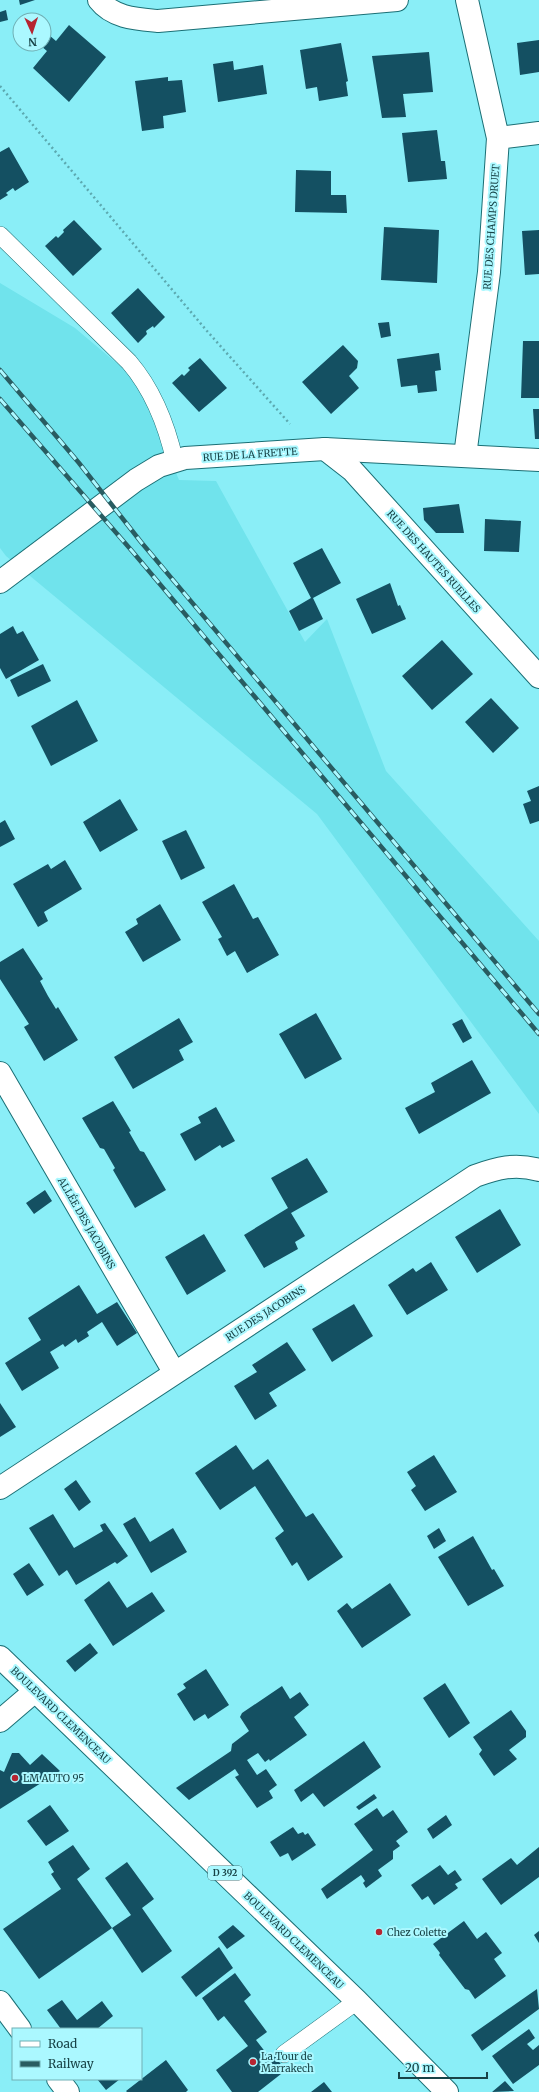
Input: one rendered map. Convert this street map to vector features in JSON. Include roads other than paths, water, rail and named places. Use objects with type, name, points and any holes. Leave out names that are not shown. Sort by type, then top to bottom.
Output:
[{"type":"street","points":[[99,0],[104,6],[129,19],[158,21],[397,0]]},
{"type":"street","name":"RUE DES CHAMPS DRUET","points":[[465,456],[489,272],[498,138],[467,0]]},
{"type":"street","points":[[498,138],[539,133]]},
{"type":"street","name":"RUE DE LA FRETTE","points":[[0,582],[136,480],[159,466],[185,458],[325,449],[539,460]]},
{"type":"street","name":"RUE DES HAUTES RUELLES","points":[[325,449],[352,470],[539,676]]},
{"type":"street","name":"ALLÉE DES JACOBINS","points":[[0,1073],[174,1372]]},
{"type":"street","name":"RUE DES JACOBINS","points":[[0,1488],[174,1372],[475,1176],[502,1167],[525,1165],[539,1170]]},
{"type":"street","name":"BOULEVARD CLEMENCEAU","points":[[0,1657],[357,2001],[447,2092]]},
{"type":"street","points":[[0,1721],[35,1691]]},
{"type":"street","points":[[0,2002],[19,2028]]},
{"type":"street","points":[[59,2080],[68,2092]]},
{"type":"lane","points":[[0,235],[129,362],[142,377],[159,410],[171,444],[174,462]]},
{"type":"lane","points":[[284,2054],[357,2001]]},
{"type":"railway","points":[[0,370],[79,463],[141,542],[539,1014]]},
{"type":"railway","points":[[0,399],[132,551],[539,1034]]},
{"type":"place","name":"LM AUTO 95","points":[[15,1778]]},
{"type":"place","name":"Chez Colette","points":[[379,1932]]},
{"type":"place","name":"La Tour de Marrakech","points":[[253,2062]]}]
